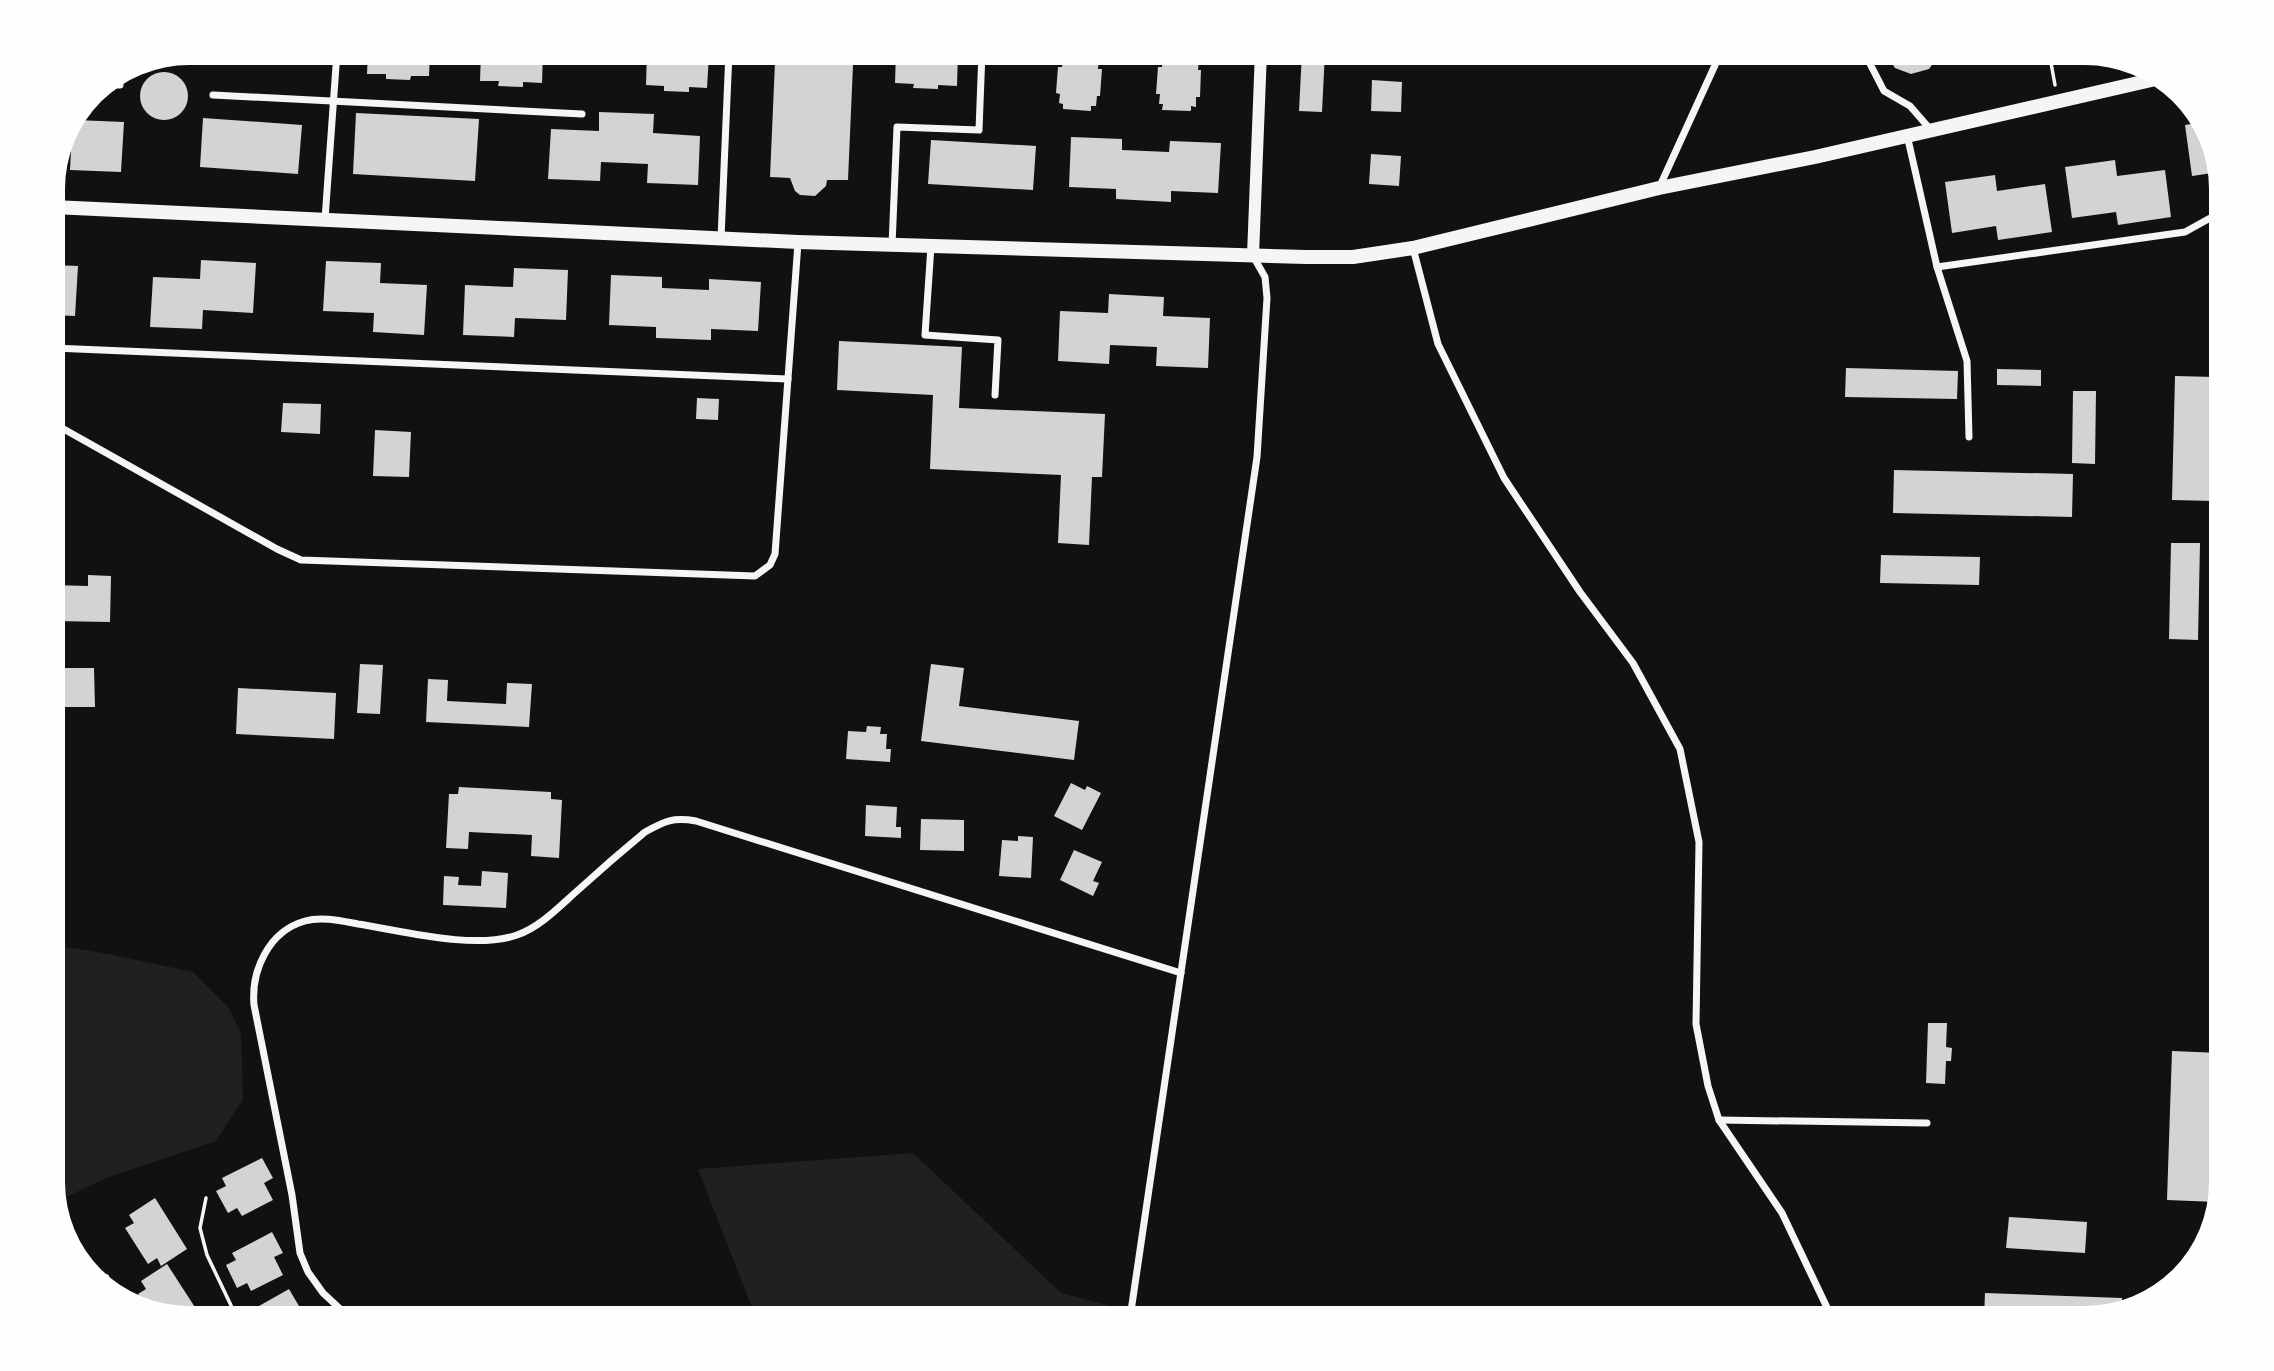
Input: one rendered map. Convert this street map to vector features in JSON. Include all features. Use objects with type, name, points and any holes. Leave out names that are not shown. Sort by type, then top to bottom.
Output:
[{"type":"main road","points":[[65,208],[798,242],[1353,257],[1413,248],[1659,188],[1815,157],[2147,81]]},
{"type":"street","points":[[325,220],[336,65]]},
{"type":"street","points":[[721,238],[728,65]]},
{"type":"street","points":[[892,245],[897,127],[979,130],[982,65]]},
{"type":"street","points":[[1132,1306],[1257,457],[1267,298],[1265,277],[1253,255],[1260,65]]},
{"type":"street","points":[[1659,188],[1715,65]]},
{"type":"street","points":[[1870,65],[1884,92],[1910,106],[1930,129]]},
{"type":"street","points":[[212,95],[582,114]]},
{"type":"street","points":[[1907,134],[1937,267],[1967,361],[1969,437]]},
{"type":"street","points":[[1937,267],[2185,232],[2209,219]]},
{"type":"street","points":[[65,430],[277,549],[301,559],[755,576],[770,565],[775,554],[798,242]]},
{"type":"street","points":[[931,246],[925,335],[998,340],[995,395]]},
{"type":"street","points":[[1413,248],[1438,344],[1504,478],[1580,592],[1633,663],[1680,749],[1699,842],[1696,1024],[1708,1086],[1719,1120],[1782,1213],[1826,1306]]},
{"type":"street","points":[[65,349],[788,379]]},
{"type":"street","points":[[337,1306],[323,1293],[308,1272],[300,1253],[292,1195],[254,1005],[253,988],[257,968],[268,947],[285,931],[306,921],[333,920],[466,940],[496,940],[519,935],[547,918],[645,832],[677,818],[709,825],[1181,973]]},
{"type":"street","points":[[1719,1120],[1927,1124]]},
{"type":"path","points":[[2051,65],[2057,101]]},
{"type":"path","points":[[206,1198],[200,1228],[207,1255],[231,1306]]},
{"type":"shaded area","points":[[65,947],[193,972],[229,1008],[241,1034],[243,1099],[216,1141],[106,1178],[66,1197]]},
{"type":"shaded area","points":[[913,1153],[1061,1293],[1111,1306],[751,1306],[698,1169]]},
{"type":"building","points":[[367,65],[429,65],[429,76],[411,76],[410,80],[386,79],[386,74],[367,74]]},
{"type":"building","points":[[481,65],[543,65],[542,83],[523,82],[523,87],[498,86],[499,81],[480,81]]},
{"type":"building","points":[[647,65],[708,65],[707,88],[689,87],[689,92],[664,91],[664,86],[646,85]]},
{"type":"building","points":[[775,65],[853,65],[848,180],[827,180],[826,186],[815,196],[800,195],[795,191],[790,178],[770,177]]},
{"type":"building","points":[[896,65],[958,65],[957,86],[938,85],[938,89],[913,88],[914,84],[895,83]]},
{"type":"building","points":[[1098,65],[1098,69],[1102,69],[1100,96],[1097,96],[1096,106],[1091,106],[1091,111],[1063,109],[1063,104],[1059,103],[1060,94],[1056,93],[1058,67]]},
{"type":"building","points":[[1198,65],[1198,70],[1201,70],[1200,97],[1196,97],[1196,107],[1191,106],[1191,111],[1162,110],[1163,104],[1159,104],[1160,94],[1156,94],[1158,67]]},
{"type":"building","points":[[1301,65],[1324,65],[1322,112],[1299,111]]},
{"type":"building","points":[[1893,65],[1932,65],[1929,69],[1911,74]]},
{"type":"building","points":[[164,72],[173,73],[181,79],[187,87],[187,105],[181,113],[173,119],[164,120],[155,119],[147,113],[141,105],[140,96],[141,87],[147,79],[155,73]]},
{"type":"building","points":[[1372,80],[1402,82],[1401,112],[1371,111]]},
{"type":"building","points":[[599,112],[654,114],[653,133],[700,136],[698,185],[647,183],[648,164],[601,162],[600,181],[548,179],[551,129],[599,131]]},
{"type":"building","points":[[356,113],[479,119],[475,181],[353,174]]},
{"type":"building","points":[[203,118],[302,125],[298,174],[200,167]]},
{"type":"building","points":[[85,120],[124,122],[121,172],[70,170],[71,151]]},
{"type":"building","points":[[2191,124],[2193,127],[2203,149],[2208,174],[2192,176],[2185,125]]},
{"type":"building","points":[[1071,137],[1122,139],[1122,150],[1169,152],[1170,141],[1221,143],[1218,193],[1171,191],[1171,202],[1116,199],[1116,189],[1069,187]]},
{"type":"building","points":[[931,140],[1036,146],[1033,190],[928,184]]},
{"type":"building","points":[[1371,154],[1401,156],[1399,186],[1369,184]]},
{"type":"building","points":[[2115,160],[2117,176],[2165,170],[2171,217],[2118,225],[2116,212],[2072,218],[2065,167]]},
{"type":"building","points":[[1995,175],[1997,191],[2045,184],[2052,232],[1998,240],[1996,226],[1952,233],[1945,182]]},
{"type":"building","points":[[201,260],[256,263],[253,313],[203,310],[202,329],[150,327],[153,277],[200,279]]},
{"type":"building","points":[[326,261],[381,263],[380,283],[427,285],[424,335],[373,332],[374,313],[323,311]]},
{"type":"building","points":[[65,265],[78,266],[75,316],[65,316]]},
{"type":"building","points":[[514,268],[568,270],[566,320],[515,318],[514,337],[463,335],[465,285],[513,287]]},
{"type":"building","points":[[611,275],[662,277],[662,288],[709,290],[709,279],[761,282],[758,331],[711,329],[711,340],[656,338],[656,327],[609,325]]},
{"type":"building","points":[[1109,294],[1164,297],[1163,316],[1210,318],[1208,368],[1156,366],[1157,347],[1110,345],[1109,364],[1058,361],[1060,311],[1108,313]]},
{"type":"building","points":[[839,341],[962,347],[959,408],[1105,414],[1102,477],[1092,477],[1089,545],[1058,543],[1061,475],[930,469],[933,395],[837,390]]},
{"type":"building","points":[[1846,368],[1958,371],[1957,399],[1845,397]]},
{"type":"building","points":[[1997,369],[2041,370],[2041,386],[1997,385]]},
{"type":"building","points":[[2175,376],[2209,377],[2209,501],[2172,500]]},
{"type":"building","points":[[2073,391],[2096,391],[2095,464],[2072,463]]},
{"type":"building","points":[[697,398],[719,399],[718,420],[696,419]]},
{"type":"building","points":[[283,403],[321,404],[320,434],[281,432]]},
{"type":"building","points":[[375,430],[411,432],[409,477],[373,476]]},
{"type":"building","points":[[1894,470],[2073,474],[2072,517],[1893,513]]},
{"type":"building","points":[[2171,543],[2200,543],[2198,640],[2169,639]]},
{"type":"building","points":[[1881,555],[1980,557],[1979,585],[1880,583]]},
{"type":"building","points":[[88,575],[111,576],[110,622],[65,621],[65,585],[88,586]]},
{"type":"building","points":[[360,664],[383,665],[380,714],[357,713]]},
{"type":"building","points":[[931,664],[964,668],[959,706],[1079,721],[1074,760],[921,741]]},
{"type":"building","points":[[65,668],[94,668],[95,707],[65,707]]},
{"type":"building","points":[[428,679],[448,680],[447,701],[506,704],[507,683],[532,684],[529,727],[426,722]]},
{"type":"building","points":[[238,688],[336,693],[334,739],[236,734]]},
{"type":"building","points":[[867,726],[881,727],[880,734],[887,734],[886,749],[891,749],[890,762],[846,759],[848,731],[866,732]]},
{"type":"building","points":[[1071,783],[1085,790],[1087,786],[1101,793],[1082,830],[1054,816]]},
{"type":"building","points":[[459,787],[551,792],[551,799],[562,800],[559,858],[531,856],[532,835],[469,832],[468,849],[446,848],[449,794],[458,794]]},
{"type":"building","points":[[866,805],[897,807],[896,827],[901,827],[901,838],[865,836]]},
{"type":"building","points":[[921,819],[964,820],[964,851],[920,850]]},
{"type":"building","points":[[1018,836],[1033,837],[1031,878],[999,876],[1002,840],[1018,841]]},
{"type":"building","points":[[1074,850],[1102,862],[1093,881],[1099,883],[1093,896],[1060,880]]},
{"type":"building","points":[[482,871],[508,873],[506,908],[443,905],[444,876],[459,877],[458,885],[481,886]]},
{"type":"building","points":[[1928,1023],[1947,1023],[1946,1047],[1952,1048],[1951,1061],[1946,1061],[1945,1084],[1926,1083]]},
{"type":"building","points":[[2172,1051],[2209,1053],[2207,1202],[2167,1200]]},
{"type":"building","points":[[262,1158],[273,1178],[264,1183],[273,1200],[242,1216],[237,1208],[228,1213],[216,1191],[226,1186],[222,1178]]},
{"type":"building","points":[[155,1198],[187,1249],[161,1266],[157,1258],[148,1264],[125,1228],[134,1223],[129,1215]]},
{"type":"building","points":[[2009,1217],[2087,1222],[2085,1253],[2006,1248]]},
{"type":"building","points":[[272,1232],[283,1253],[274,1257],[283,1275],[251,1291],[247,1283],[237,1288],[226,1265],[236,1260],[232,1253]]},
{"type":"building","points":[[167,1264],[194,1306],[173,1305],[141,1297],[138,1294],[146,1289],[141,1281]]},
{"type":"building","points":[[289,1289],[299,1306],[259,1306]]},
{"type":"building","points":[[1985,1293],[2122,1298],[2117,1302],[2085,1306],[1984,1306]]}]
